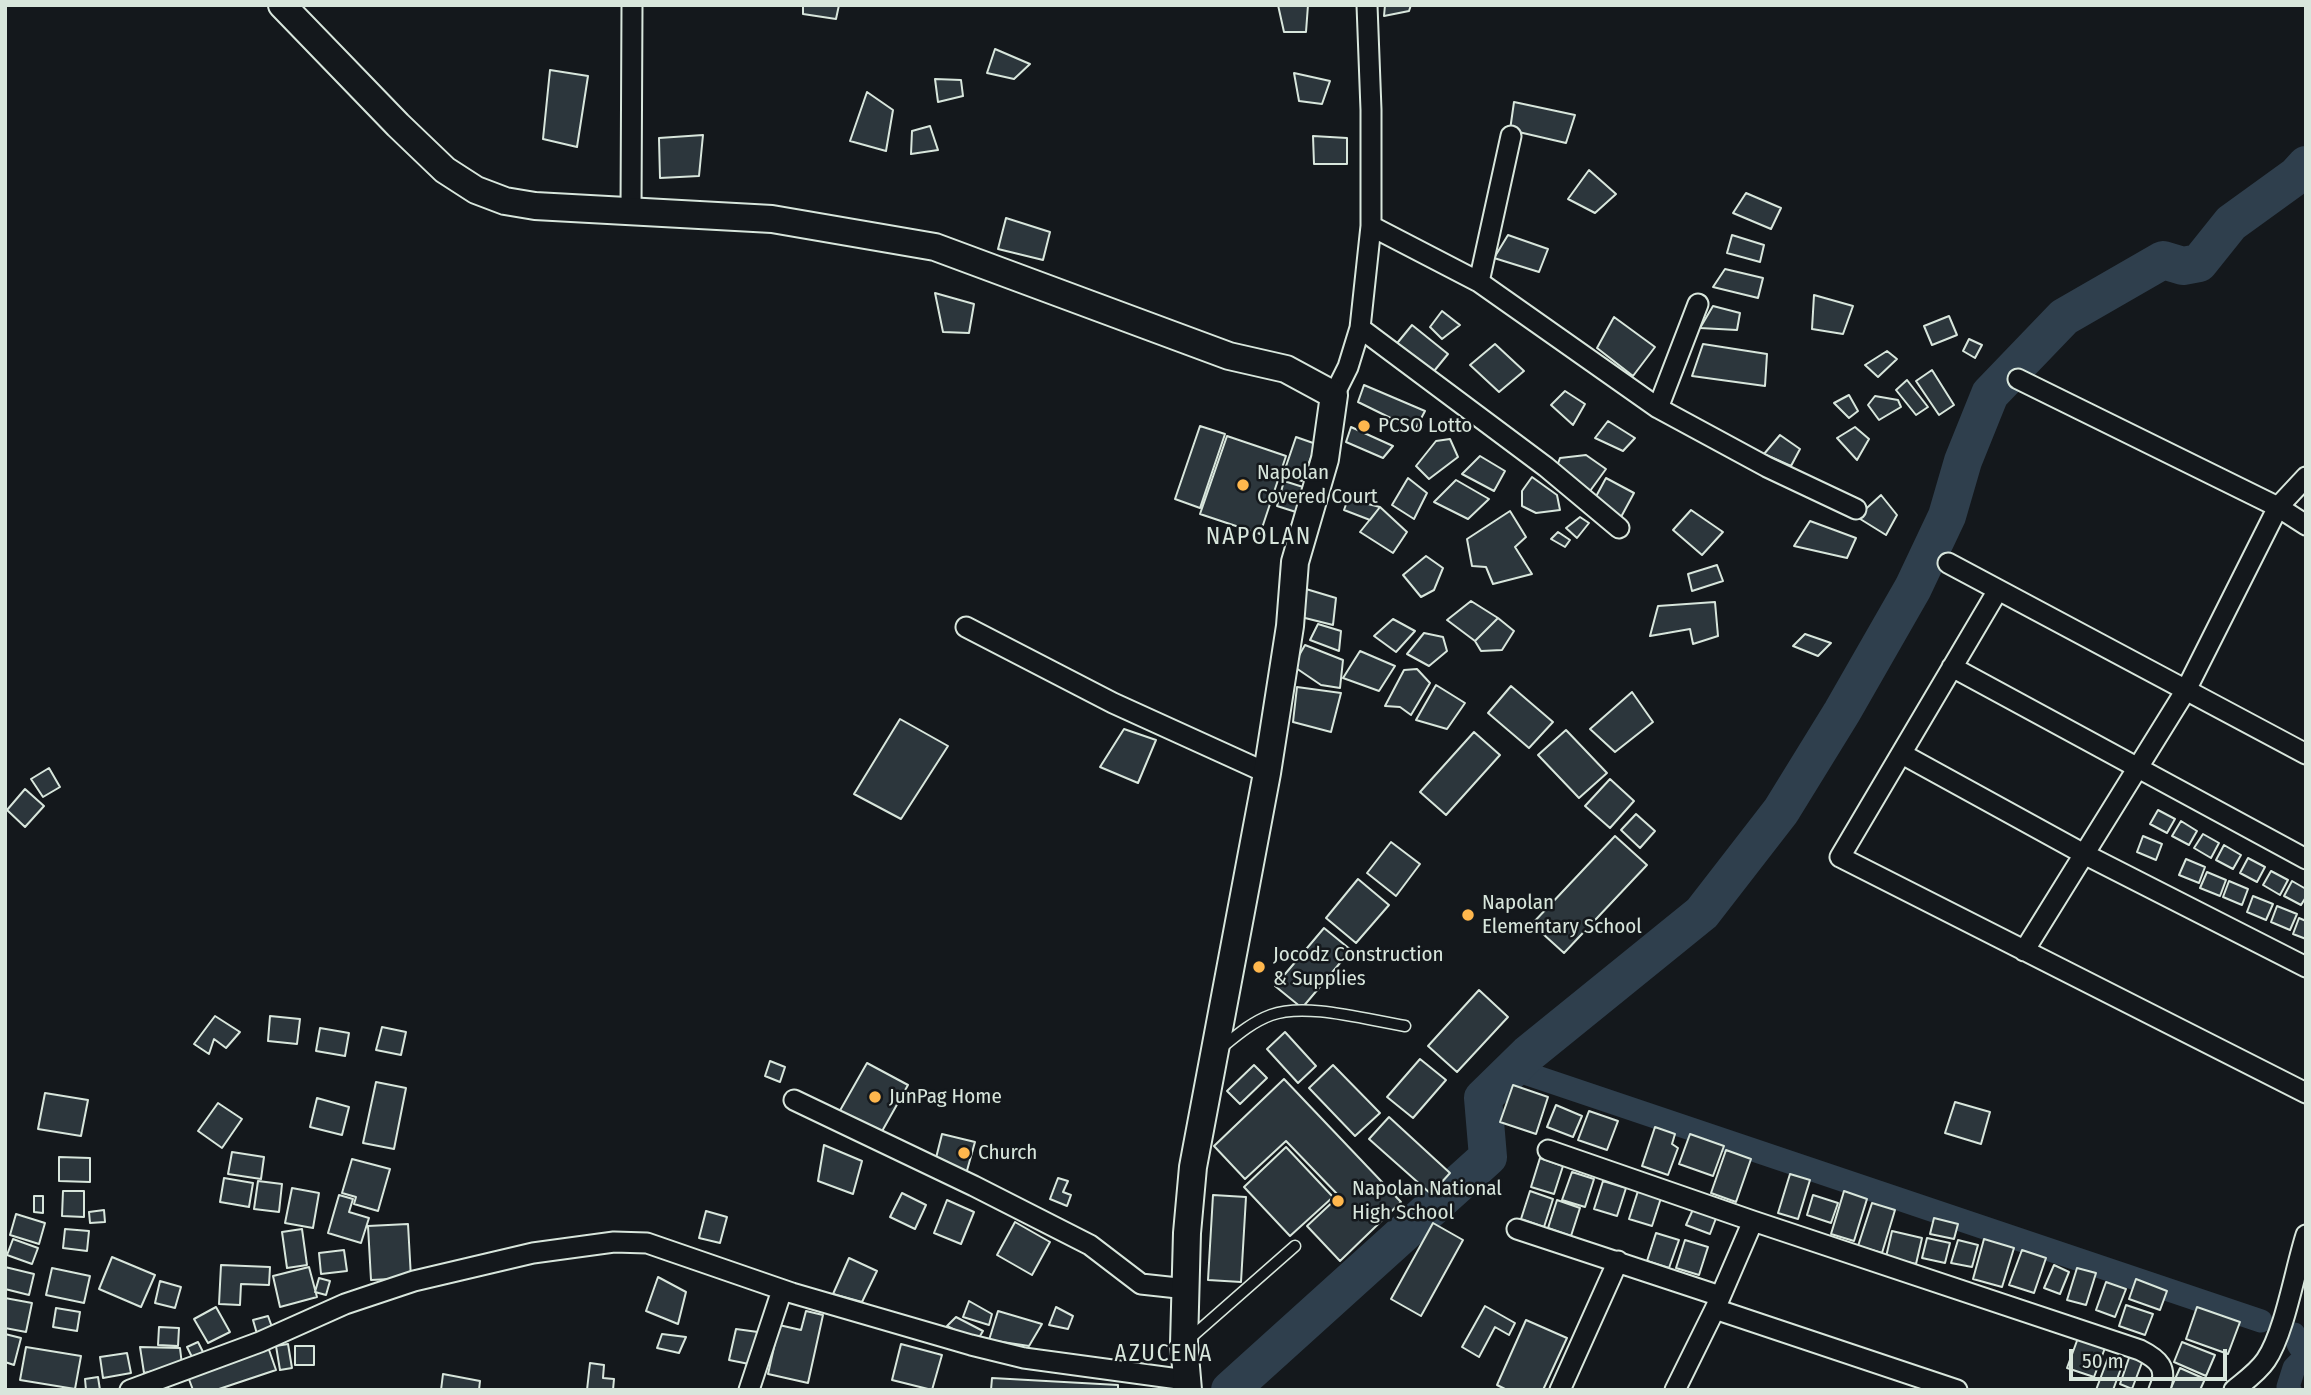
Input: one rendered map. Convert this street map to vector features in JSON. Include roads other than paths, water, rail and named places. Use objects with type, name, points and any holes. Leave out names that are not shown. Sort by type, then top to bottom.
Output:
[{"type":"street","points":[[282,5],[444,170],[476,190],[505,201],[536,206],[772,219],[935,247],[1229,356],[1286,369],[1334,395]]},
{"type":"street","points":[[631,211],[632,5]]},
{"type":"street","points":[[130,1390],[260,1342],[345,1304],[414,1281],[533,1253],[614,1242],[647,1243],[884,1322],[1024,1358],[1187,1385],[1184,1343],[1187,1233],[1193,1167],[1267,773],[1290,626],[1295,562],[1325,459],[1334,395],[1348,368],[1360,328],[1371,226],[1367,5]]},
{"type":"street","points":[[1479,282],[1511,136]]},
{"type":"street","points":[[1371,226],[1479,282],[1658,408],[1767,467],[1856,509]]},
{"type":"street","points":[[1658,408],[1698,304]]},
{"type":"street","points":[[1360,328],[1546,467],[1619,528]]},
{"type":"street","points":[[2018,379],[2278,507],[2306,525]]},
{"type":"street","points":[[2024,951],[2186,690],[2278,507],[2306,477]]},
{"type":"street","points":[[1948,563],[2306,754]]},
{"type":"street","points":[[1998,590],[1840,857],[2306,1093]]},
{"type":"street","points":[[966,627],[1112,703],[1267,773]]},
{"type":"street","points":[[1952,667],[2306,859]]},
{"type":"street","points":[[1902,754],[2084,855],[2306,967]]},
{"type":"street","points":[[794,1100],[1090,1245],[1141,1284],[1187,1289]]},
{"type":"street","points":[[1548,1150],[2140,1350],[2156,1358],[2162,1370],[2163,1381],[2159,1390]]},
{"type":"street","points":[[1675,1390],[1753,1221]]},
{"type":"street","points":[[1517,1229],[1618,1261],[1717,1302],[1958,1390]]},
{"type":"street","points":[[2234,1390],[2256,1371],[2268,1355],[2283,1317],[2305,1240]]},
{"type":"street","points":[[1560,1390],[1618,1261]]},
{"type":"street","points":[[749,1390],[782,1290]]},
{"type":"lane","points":[[1215,1052],[1251,1024],[1282,1012],[1324,1013],[1405,1026]]},
{"type":"lane","points":[[1184,1343],[1295,1246]]},
{"type":"waterway","points":[[1230,1390],[1488,1157],[1483,1098],[1528,1054],[1702,913],[1781,811],[1913,588],[1947,516],[1963,461],[1990,394],[2064,317],[2163,260],[2183,266],[2199,263],[2231,223],[2296,176],[2306,165]]},
{"type":"waterway","points":[[1513,1069],[2261,1321]]},
{"type":"waterway","points":[[2294,1334],[2299,1346],[2306,1349]]},
{"type":"waterway","points":[[2290,1390],[2288,1387],[2294,1368],[2306,1356]]},
{"type":"place","name":"PCSO Lotto","points":[[1364,426]]},
{"type":"place","name":"Napolan Covered Court","points":[[1243,485]]},
{"type":"place","name":"Napolan Elementary School","points":[[1468,915]]},
{"type":"place","name":"Jocodz Construction & Supplies","points":[[1259,967]]},
{"type":"place","name":"JunPag Home","points":[[875,1097]]},
{"type":"place","name":"Church","points":[[964,1153]]},
{"type":"place","name":"Napolan National High School","points":[[1338,1201]]},
{"type":"district","name":"NAPOLAN","points":[[1259,537]]},
{"type":"district","name":"AZUCENA","points":[[1164,1355]]}]
